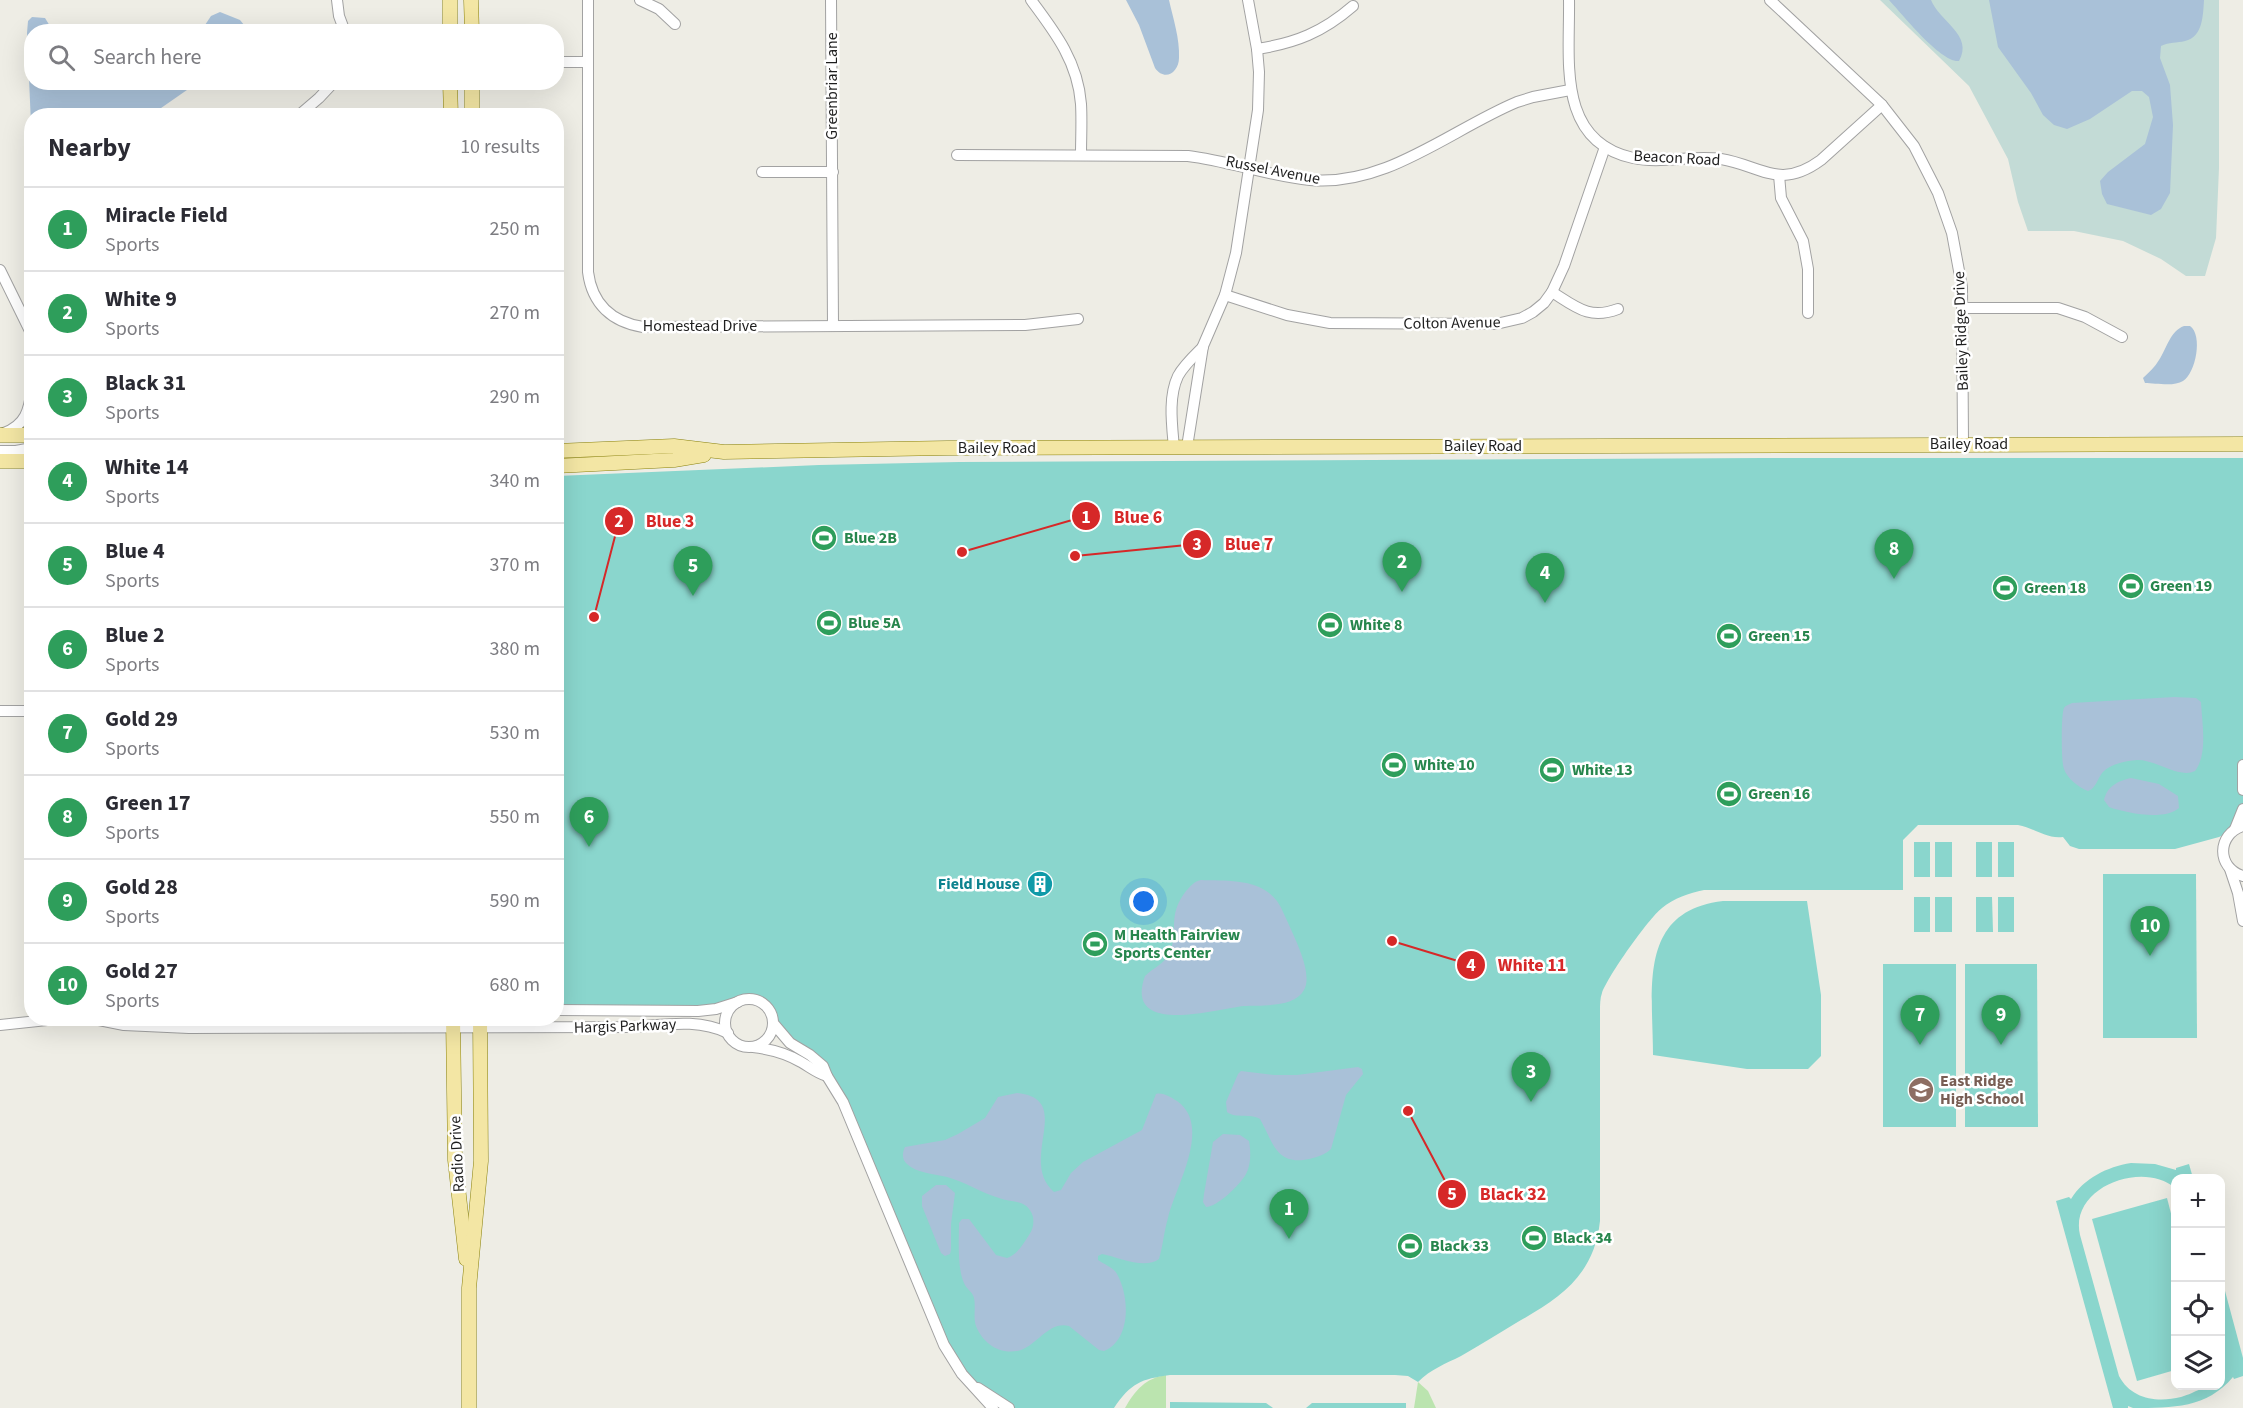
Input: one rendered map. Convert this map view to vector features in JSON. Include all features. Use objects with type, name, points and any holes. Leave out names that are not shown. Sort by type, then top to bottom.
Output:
[{"type":"main road","points":[[450,0],[450,24]]},
{"type":"main road","points":[[471,0],[471,24]]},
{"type":"main road","points":[[450,90],[451,108]]},
{"type":"main road","points":[[472,90],[472,108]]},
{"type":"main road","points":[[0,434],[24,435]]},
{"type":"main road","name":"Bailey Road","points":[[564,451],[674,446],[724,452],[880,449],[2243,444]]},
{"type":"main road","name":"Bailey Road","points":[[564,466],[674,460],[724,452]]},
{"type":"main road","points":[[0,461],[24,461]]},
{"type":"main road","name":"Radio Drive","points":[[453,1026],[455,1160],[469,1288]]},
{"type":"main road","name":"Radio Drive","points":[[469,1408],[469,1288],[481,1161],[480,1026]]},
{"type":"street","points":[[337,0],[342,24]]},
{"type":"street","name":"Homestead Drive","points":[[588,0],[588,272],[600,306],[623,322],[643,327],[1025,325],[1078,319]]},
{"type":"street","points":[[640,0],[659,9],[675,24]]},
{"type":"street","name":"Greenbriar Lane","points":[[831,0],[833,326]]},
{"type":"street","points":[[1031,0],[1065,48],[1074,70],[1081,103],[1081,155]]},
{"type":"street","points":[[1181,448],[1203,346],[1225,294],[1236,253],[1258,110],[1257,49],[1248,0]]},
{"type":"street","name":"Beacon Road","points":[[1569,0],[1570,90],[1580,120],[1605,147],[1633,158],[1720,159],[1767,174],[1792,173],[1814,165],[1882,105]]},
{"type":"street","name":"Bailey Ridge Drive","points":[[1770,0],[1882,105],[1914,146],[1938,193],[1958,259],[1962,287],[1963,444]]},
{"type":"street","points":[[1257,49],[1303,38],[1332,24],[1353,6]]},
{"type":"street","points":[[564,62],[587,62]]},
{"type":"street","points":[[307,108],[326,90]]},
{"type":"street","name":"Russel Avenue","points":[[957,155],[1188,156],[1310,180],[1359,177],[1393,165],[1499,109],[1533,97],[1570,90]]},
{"type":"street","name":"Colton Avenue","points":[[1225,294],[1287,315],[1330,323],[1496,324],[1522,318],[1544,303],[1552,292],[1564,266],[1605,147]]},
{"type":"street","points":[[762,172],[832,172]]},
{"type":"street","points":[[1779,175],[1781,198],[1803,241],[1808,269],[1808,313]]},
{"type":"street","points":[[2,278],[24,320]]},
{"type":"street","points":[[1552,292],[1589,314],[1608,313],[1618,309]]},
{"type":"street","points":[[1963,308],[2058,308],[2085,317],[2122,337]]},
{"type":"street","points":[[1181,448],[1173,392],[1178,376],[1185,365],[1203,346]]},
{"type":"street","points":[[0,434],[15,428],[24,419]]},
{"type":"street","points":[[0,451],[24,449]]},
{"type":"street","points":[[0,711],[24,711]]},
{"type":"street","points":[[2243,765],[2243,790]]},
{"type":"street","points":[[2243,809],[2239,827],[2226,837],[2223,849],[2223,858],[2230,869],[2238,893],[2243,921]]},
{"type":"street","points":[[2230,869],[2243,876]]},
{"type":"street","points":[[827,1076],[817,1073],[802,1062],[782,1053],[738,1044],[728,1034],[726,1019],[728,1013],[738,1002],[749,999],[760,1002],[770,1011],[773,1023],[790,1043],[823,1066],[843,1102],[944,1345],[962,1374],[993,1408]]},
{"type":"street","name":"Hargis Parkway","points":[[564,1010],[698,1011],[716,1009],[738,1002]]},
{"type":"street","points":[[0,1025],[24,1022]]},
{"type":"street","name":"Hargis Parkway","points":[[564,1025],[632,1027],[695,1023],[712,1026],[728,1034]]},
{"type":"street","points":[[753,1047],[770,1036],[773,1023]]},
{"type":"street","points":[[972,1384],[1009,1408]]},
{"type":"green space","points":[[1166,1375],[1166,1408],[1125,1408],[1142,1386]]},
{"type":"green space","points":[[1418,1382],[1428,1391],[1436,1408],[1414,1408]]},
{"type":"shaded area","points":[[1126,0],[1169,0],[1179,51],[1177,67],[1171,73],[1163,74],[1155,68],[1139,25]]},
{"type":"shaded area","points":[[1880,0],[2219,0],[2219,168],[2216,238],[2205,276],[2186,276],[2161,259],[2123,241],[2074,231],[2028,231],[2018,202],[2008,159],[1969,86]]},
{"type":"shaded area","points":[[1889,0],[1931,0],[1959,36],[1962,52],[1959,61],[1951,60],[1932,46]]},
{"type":"shaded area","points":[[1989,0],[2204,0],[2201,25],[2195,35],[2185,41],[2161,46],[2160,58],[2170,85],[2173,125],[2170,193],[2161,209],[2151,215],[2107,204],[2102,194],[2100,181],[2108,172],[2145,144],[2153,117],[2149,97],[2142,91],[2132,91],[2090,119],[2067,129],[2054,125],[2043,115],[2031,93],[1998,47]]},
{"type":"shaded area","points":[[220,12],[240,20],[243,24],[206,24],[211,16]]},
{"type":"shaded area","points":[[32,17],[45,18],[49,24],[28,24]]},
{"type":"shaded area","points":[[30,90],[187,90],[161,108],[30,108]]},
{"type":"shaded area","points":[[2184,326],[2190,326],[2194,331],[2197,345],[2188,377],[2175,384],[2145,383],[2143,378],[2157,363],[2175,332]]},
{"type":"shaded area","name":"M Health Fairview Sports Center","points":[[2243,458],[2243,826],[2219,837],[2175,849],[2079,849],[2070,846],[2063,837],[2045,835],[2018,825],[1918,825],[1903,840],[1903,890],[1704,890],[1682,896],[1667,904],[1656,914],[1629,948],[1612,974],[1601,997],[1600,1221],[1591,1257],[1572,1283],[1547,1304],[1461,1356],[1433,1370],[1418,1382],[1408,1376],[1395,1375],[1170,1375],[1151,1378],[1138,1384],[1126,1393],[1114,1408],[1009,1408],[962,1374],[827,1076],[773,1023],[767,1007],[756,1001],[749,1001],[726,1006],[564,1010],[564,476],[819,465],[959,462]]},
{"type":"shaded area","points":[[2174,697],[2196,698],[2201,702],[2203,747],[2202,756],[2195,771],[2182,773],[2151,762],[2128,761],[2105,770],[2095,786],[2088,791],[2068,776],[2063,765],[2062,748],[2062,719],[2066,706],[2072,703]]},
{"type":"shaded area","points":[[2131,778],[2159,784],[2178,796],[2179,808],[2172,812],[2155,815],[2125,812],[2109,807],[2104,800],[2110,788]]},
{"type":"shaded area","points":[[1914,842],[1930,842],[1930,877],[1914,877]]},
{"type":"shaded area","points":[[1935,842],[1952,842],[1952,877],[1935,877]]},
{"type":"shaded area","points":[[1976,842],[1992,842],[1992,877],[1976,877]]},
{"type":"shaded area","points":[[1998,842],[2014,842],[2014,877],[1998,877]]},
{"type":"shaded area","points":[[2103,874],[2196,874],[2197,1038],[2103,1038]]},
{"type":"shaded area","points":[[1201,880],[1242,882],[1261,888],[1277,901],[1296,940],[1305,967],[1306,983],[1299,996],[1285,1003],[1244,1006],[1195,1014],[1159,1013],[1147,1007],[1142,995],[1145,976],[1169,954],[1176,908],[1186,891]]},
{"type":"shaded area","points":[[1914,897],[1930,897],[1930,932],[1914,932]]},
{"type":"shaded area","points":[[1935,897],[1952,897],[1952,932],[1935,932]]},
{"type":"shaded area","points":[[1976,897],[1992,897],[1993,932],[1976,932]]},
{"type":"shaded area","points":[[1998,897],[2014,897],[2014,932],[1998,932]]},
{"type":"shaded area","points":[[1723,901],[1807,901],[1821,995],[1821,1056],[1808,1069],[1747,1069],[1653,1055],[1652,980],[1656,957],[1663,937],[1676,920],[1695,908]]},
{"type":"shaded area","points":[[1883,964],[1956,964],[1956,1127],[1883,1127]]},
{"type":"shaded area","points":[[1965,964],[2037,964],[2038,1127],[1965,1127]]},
{"type":"shaded area","points":[[1358,1067],[1362,1069],[1363,1074],[1346,1095],[1331,1149],[1318,1157],[1289,1159],[1277,1150],[1260,1119],[1227,1112],[1226,1102],[1241,1071],[1297,1075]]},
{"type":"shaded area","points":[[1017,1093],[1034,1098],[1042,1106],[1045,1119],[1041,1164],[1044,1179],[1054,1192],[1061,1190],[1071,1173],[1083,1162],[1142,1130],[1156,1094],[1164,1094],[1177,1101],[1187,1112],[1192,1125],[1189,1157],[1168,1218],[1159,1259],[1139,1263],[1102,1254],[1098,1256],[1098,1260],[1117,1274],[1126,1306],[1126,1317],[1119,1338],[1104,1351],[1099,1350],[1069,1326],[1062,1325],[1050,1330],[1021,1350],[1000,1350],[988,1343],[976,1326],[974,1298],[965,1285],[960,1270],[959,1223],[962,1219],[969,1219],[996,1255],[1007,1258],[1020,1248],[1031,1231],[1033,1217],[1031,1211],[1023,1204],[992,1196],[954,1179],[915,1169],[903,1158],[905,1147],[945,1140],[958,1134],[985,1118],[998,1097]]},
{"type":"shaded area","points":[[1223,1134],[1240,1135],[1249,1141],[1249,1167],[1243,1179],[1234,1189],[1216,1203],[1206,1207],[1203,1202],[1213,1142]]},
{"type":"shaded area","points":[[2131,1163],[2155,1164],[2176,1170],[2176,1168],[2189,1164],[2192,1174],[2171,1174],[2171,1186],[2161,1180],[2145,1177],[2128,1178],[2111,1183],[2097,1192],[2086,1203],[2080,1218],[2080,1235],[2119,1376],[2124,1384],[2138,1394],[2154,1399],[2172,1399],[2198,1390],[2219,1390],[2200,1400],[2162,1408],[2128,1406],[2128,1408],[2113,1408],[2056,1201],[2069,1197],[2071,1199],[2089,1179],[2113,1167]]},
{"type":"shaded area","points":[[936,1185],[946,1185],[955,1193],[951,1224],[951,1250],[950,1254],[945,1256],[941,1253],[922,1206],[922,1196]]},
{"type":"shaded area","points":[[2167,1198],[2171,1214],[2171,1371],[2137,1381],[2092,1219]]},
{"type":"shaded area","points":[[2225,1291],[2243,1358],[2243,1376],[2234,1379],[2233,1377],[2225,1385]]},
{"type":"shaded area","points":[[1170,1402],[1266,1403],[1273,1408],[1170,1408]]},
{"type":"shaded area","points":[[1312,1403],[1406,1403],[1406,1408],[1306,1408]]},
{"type":"place","name":"Blue 2B","points":[[824,538]]},
{"type":"place","name":"Blue 6","points":[[962,552]]},
{"type":"place","name":"Blue 7","points":[[1075,556]]},
{"type":"place","name":"Green 17","points":[[1894,579]]},
{"type":"place","name":"Green 19","points":[[2131,586]]},
{"type":"place","name":"Green 18","points":[[2005,588]]},
{"type":"place","name":"White 9","points":[[1402,592]]},
{"type":"place","name":"Blue 4","points":[[693,596]]},
{"type":"place","name":"White 14","points":[[1545,603]]},
{"type":"place","name":"Blue 3","points":[[594,617]]},
{"type":"place","name":"Blue 5A","points":[[829,623]]},
{"type":"place","name":"White 8","points":[[1330,625]]},
{"type":"place","name":"Green 15","points":[[1729,636]]},
{"type":"place","name":"White 10","points":[[1394,765]]},
{"type":"place","name":"White 13","points":[[1552,770]]},
{"type":"place","name":"Green 16","points":[[1729,794]]},
{"type":"place","name":"Blue 2","points":[[589,847]]},
{"type":"place","name":"Field House","points":[[1040,884]]},
{"type":"place","name":"White 11","points":[[1392,941]]},
{"type":"place","name":"M Health Fairview Sports Center","points":[[1095,944]]},
{"type":"place","name":"Gold 27","points":[[2150,956]]},
{"type":"place","name":"Gold 29","points":[[1920,1045]]},
{"type":"place","name":"Gold 28","points":[[2001,1045]]},
{"type":"place","name":"East Ridge High School","points":[[1921,1090]]},
{"type":"place","name":"Black 31","points":[[1531,1102]]},
{"type":"place","name":"Black 32","points":[[1408,1111]]},
{"type":"place","name":"Black 34","points":[[1534,1238]]},
{"type":"place","name":"Miracle Field","points":[[1289,1239]]},
{"type":"place","name":"Black 33","points":[[1410,1246]]}]
